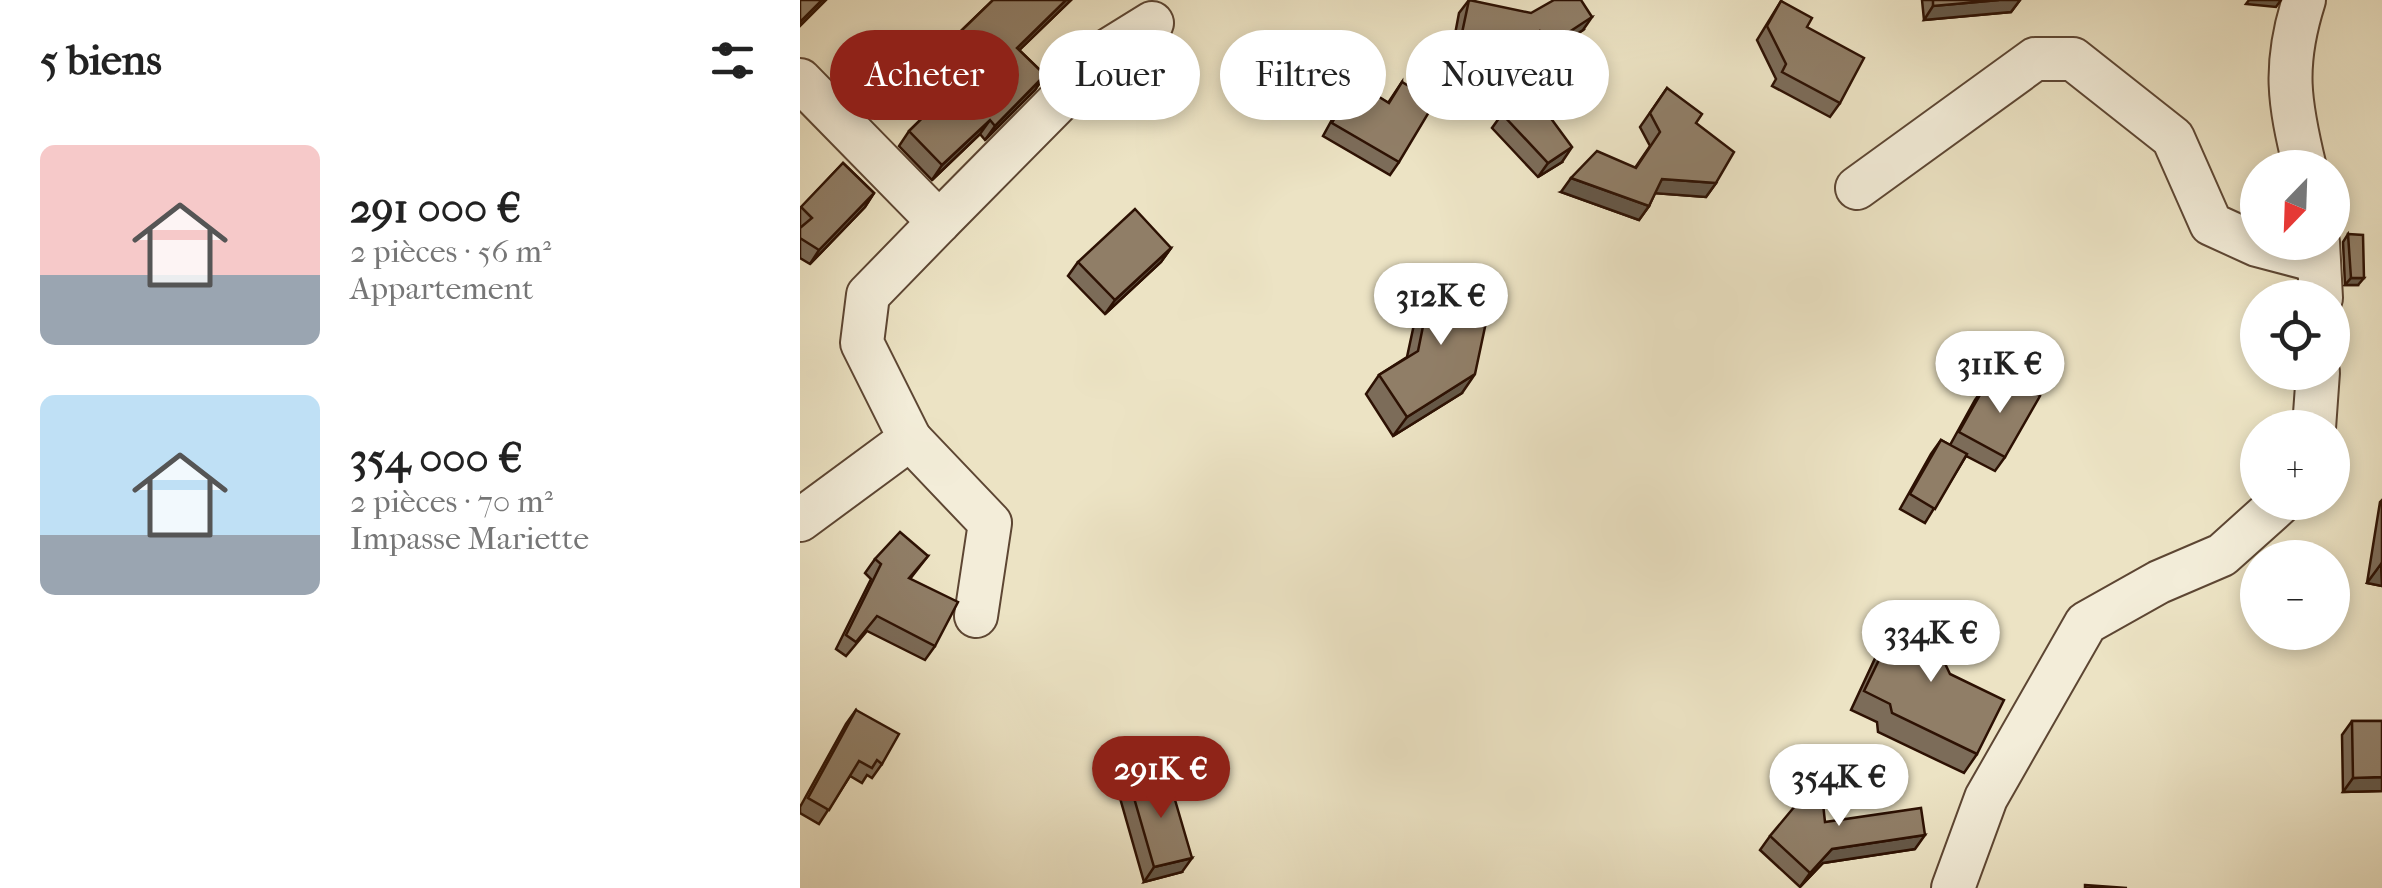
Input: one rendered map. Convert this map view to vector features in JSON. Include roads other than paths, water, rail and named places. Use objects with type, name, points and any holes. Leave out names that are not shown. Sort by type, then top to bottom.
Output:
[{"type":"street","points":[[2300,150],[2287,93],[2296,25],[2304,0]]},
{"type":"street","points":[[976,616],[990,523],[910,439],[862,342],[868,295],[1110,50],[1152,23]]},
{"type":"street","points":[[1857,188],[2035,60],[2073,59],[2173,138],[2210,224],[2257,246],[2319,267]]},
{"type":"street","points":[[800,80],[939,222]]},
{"type":"street","points":[[800,520],[910,439]]},
{"type":"street","points":[[1953,888],[1986,798],[2086,623],[2159,582],[2222,555],[2261,520]]}]
